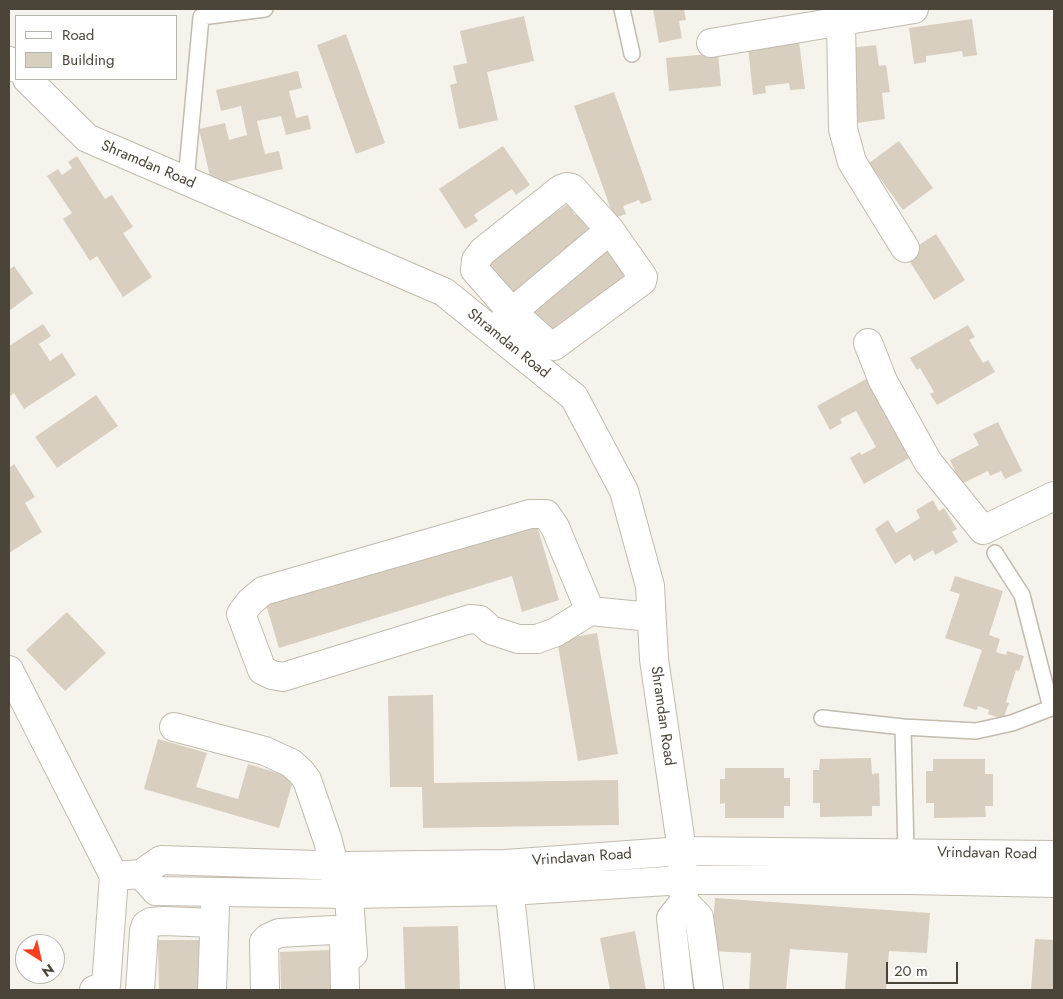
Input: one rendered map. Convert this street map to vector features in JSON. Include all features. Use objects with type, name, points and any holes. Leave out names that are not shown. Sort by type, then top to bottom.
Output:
[{"type":"street","points":[[711,43],[914,9]]},
{"type":"street","points":[[841,22],[843,129],[852,162],[905,248]]},
{"type":"street","name":"Shramdan Road","points":[[28,80],[87,138],[444,292],[574,397],[624,491],[650,586],[654,660],[682,851],[684,891]]},
{"type":"street","points":[[561,188],[572,188],[610,230],[641,271],[642,281],[554,346],[512,312],[475,270],[476,260],[482,251],[561,188]]},
{"type":"street","points":[[493,332],[512,312],[610,230]]},
{"type":"street","points":[[868,343],[883,381],[928,462],[984,530],[1054,496]]},
{"type":"street","points":[[590,611],[555,527],[546,514],[530,514],[263,591],[250,602],[241,614],[262,670],[272,675],[283,677],[470,619],[480,620],[491,630],[518,639],[537,639],[556,632],[590,611],[651,616]]},
{"type":"street","points":[[9,670],[114,876],[102,989]]},
{"type":"street","points":[[174,727],[265,751],[291,763],[302,772],[307,780],[340,866],[355,990]]},
{"type":"street","name":"Vrindavan Road","points":[[114,876],[141,874],[161,860],[340,866],[506,864],[682,851],[1054,855]]},
{"type":"street","points":[[252,892],[255,863]]},
{"type":"street","points":[[506,864],[520,990]]},
{"type":"street","points":[[141,874],[156,891],[343,894],[509,891],[684,891],[908,880],[1054,883]]},
{"type":"street","points":[[679,990],[671,918],[684,891]]},
{"type":"street","points":[[684,891],[699,917],[709,990]]},
{"type":"street","points":[[212,990],[216,892]]},
{"type":"street","points":[[140,990],[146,925],[151,922],[164,921],[214,923]]},
{"type":"street","points":[[265,990],[264,942],[268,938],[279,933],[333,930],[338,931],[342,935],[344,942],[345,990]]},
{"type":"lane","points":[[186,181],[201,17],[265,9]]},
{"type":"lane","points":[[622,9],[632,54]]},
{"type":"lane","points":[[822,718],[903,727],[976,731],[1012,723],[1051,708],[1022,595],[996,552]]},
{"type":"lane","points":[[903,727],[906,853]]},
{"type":"building","points":[[653,9],[684,9],[686,20],[679,21],[682,38],[659,43]]},
{"type":"building","points":[[524,16],[534,61],[487,72],[498,120],[459,129],[450,85],[457,83],[453,66],[467,63],[460,31]]},
{"type":"building","points":[[972,19],[977,55],[963,57],[962,51],[926,56],[926,62],[914,64],[909,28]]},
{"type":"building","points":[[346,34],[385,143],[356,154],[317,45]]},
{"type":"building","points":[[799,41],[805,89],[790,90],[789,83],[765,86],[766,93],[753,95],[748,47]]},
{"type":"building","points":[[876,45],[879,66],[886,65],[890,92],[882,93],[885,119],[857,123],[848,48]]},
{"type":"building","points":[[718,53],[721,86],[669,91],[666,58]]},
{"type":"building","points":[[298,71],[302,88],[289,91],[296,118],[308,115],[311,129],[286,135],[281,116],[257,121],[265,154],[279,151],[283,169],[212,185],[199,129],[225,123],[229,140],[247,135],[241,106],[221,111],[216,90]]},
{"type":"building","points":[[614,92],[652,200],[641,204],[639,200],[623,206],[626,214],[614,218],[574,106]]},
{"type":"building","points":[[899,141],[933,188],[903,210],[869,163]]},
{"type":"building","points":[[503,146],[530,185],[516,195],[512,189],[474,215],[478,221],[465,229],[439,189]]},
{"type":"building","points":[[77,156],[105,199],[112,195],[133,227],[123,233],[152,277],[123,297],[97,256],[90,261],[63,219],[72,213],[47,176],[58,169],[62,175],[72,168],[68,162]]},
{"type":"building","points":[[568,204],[575,215],[579,212],[596,237],[505,299],[485,261]]},
{"type":"building","points":[[936,234],[965,280],[934,300],[905,254]]},
{"type":"building","points":[[616,244],[641,280],[555,338],[541,319],[537,322],[526,306]]},
{"type":"building","points":[[14,266],[33,293],[9,311],[9,270]]},
{"type":"building","points":[[43,324],[51,336],[39,344],[50,361],[62,353],[76,375],[24,409],[14,393],[9,397],[9,346]]},
{"type":"building","points":[[968,325],[975,337],[969,340],[983,363],[988,360],[995,372],[937,405],[930,394],[934,392],[920,368],[917,370],[910,358]]},
{"type":"building","points":[[868,378],[911,457],[864,484],[850,458],[860,452],[861,455],[876,447],[856,411],[840,419],[842,423],[830,430],[817,406]]},
{"type":"building","points":[[96,395],[118,426],[57,468],[35,437]]},
{"type":"building","points":[[998,422],[1022,471],[1005,479],[1001,471],[990,476],[988,471],[961,484],[950,460],[979,445],[973,434]]},
{"type":"building","points":[[14,464],[35,497],[25,503],[42,532],[9,553],[9,468]]},
{"type":"building","points":[[933,500],[939,511],[944,508],[957,529],[952,532],[958,542],[935,555],[933,550],[914,561],[910,554],[895,564],[875,529],[888,520],[896,533],[920,518],[916,510]]},
{"type":"building","points":[[535,519],[559,600],[522,612],[512,576],[279,648],[265,601]]},
{"type":"building","points":[[955,576],[1003,591],[989,635],[1000,639],[996,652],[1006,655],[1007,651],[1024,656],[1019,671],[1016,670],[1006,702],[1009,703],[1003,719],[988,714],[989,710],[978,706],[977,710],[963,706],[982,650],[945,638],[960,594],[950,591]]},
{"type":"building","points":[[67,612],[106,653],[65,691],[26,650]]},
{"type":"building","points":[[597,633],[618,754],[578,761],[557,640]]},
{"type":"building","points":[[433,695],[434,783],[618,780],[619,825],[423,828],[422,787],[390,787],[388,696]]},
{"type":"building","points":[[158,739],[207,753],[196,787],[238,799],[248,764],[294,778],[279,828],[144,789]]},
{"type":"building","points":[[871,758],[872,774],[879,773],[880,806],[872,806],[872,816],[820,817],[820,803],[813,803],[813,770],[819,770],[820,759]]},
{"type":"building","points":[[933,759],[985,759],[985,774],[993,774],[993,806],[985,806],[986,817],[934,818],[934,803],[926,803],[926,771],[933,771]]},
{"type":"building","points":[[725,768],[784,768],[784,778],[790,778],[790,806],[784,806],[784,818],[725,818],[725,803],[720,804],[720,779],[725,779]]},
{"type":"building","points":[[715,898],[930,913],[927,953],[889,951],[886,990],[845,990],[848,953],[790,949],[786,990],[749,990],[751,953],[711,951]]},
{"type":"building","points":[[458,926],[460,990],[405,990],[403,927]]},
{"type":"building","points":[[635,931],[646,990],[610,990],[600,938]]},
{"type":"building","points":[[1035,939],[1054,940],[1054,990],[1031,990]]},
{"type":"building","points":[[158,940],[199,940],[200,990],[159,990]]},
{"type":"building","points":[[330,950],[331,990],[281,990],[280,952]]}]
